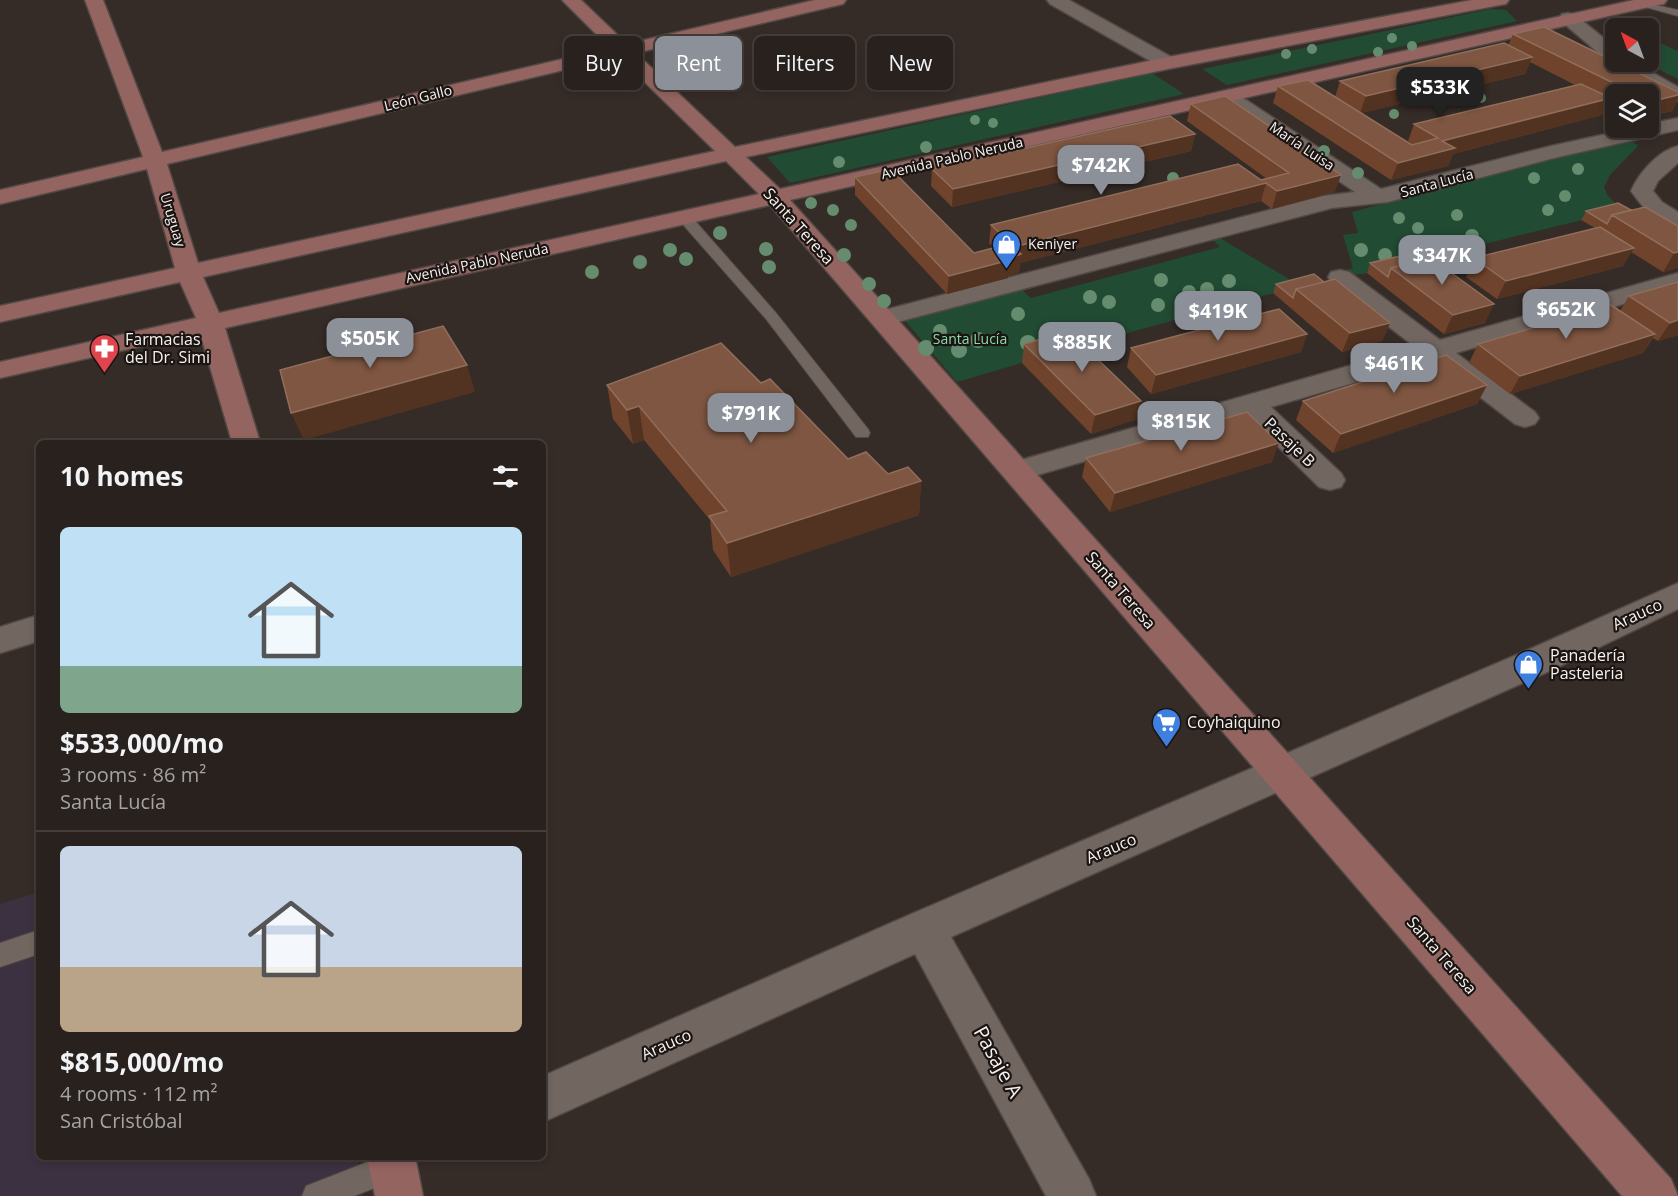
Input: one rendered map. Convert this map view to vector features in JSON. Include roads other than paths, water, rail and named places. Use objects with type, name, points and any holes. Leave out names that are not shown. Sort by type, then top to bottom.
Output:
[{"type":"street","name":"Uruguay","points":[[94,0],[155,161],[189,274],[210,322],[245,440]]},
{"type":"street","name":"Santa Teresa","points":[[571,0],[608,36]]},
{"type":"street","name":"León Gallo","points":[[643,44],[837,0]]},
{"type":"street","points":[[1056,0],[1168,63]]},
{"type":"street","points":[[0,314],[730,154],[1168,63],[1500,0]]},
{"type":"street","name":"Avenida Pablo Neruda","points":[[0,370],[1568,18],[1650,2]]},
{"type":"street","points":[[1550,6],[1605,49]]},
{"type":"street","name":"León Gallo","points":[[0,197],[564,63]]},
{"type":"street","name":"Santa Teresa","points":[[643,70],[775,197],[1654,1196]]},
{"type":"street","points":[[1638,72],[1678,95]]},
{"type":"street","name":"María Luisa","points":[[1227,96],[1376,196]]},
{"type":"street","name":"Santa Lucía","points":[[882,318],[1331,201],[1398,193],[1551,152],[1678,124]]},
{"type":"street","points":[[1678,152],[1648,178],[1642,191],[1654,207],[1678,222]]},
{"type":"street","points":[[1340,277],[1525,418]]},
{"type":"street","points":[[1017,471],[1678,280]]},
{"type":"street","name":"Pasaje B","points":[[1251,404],[1330,480]]},
{"type":"street","name":"Arauco","points":[[546,1098],[924,929],[1540,660],[1678,595]]},
{"type":"street","points":[[0,640],[36,629]]},
{"type":"street","name":"Pasaje A","points":[[924,929],[1072,1196]]},
{"type":"lane","points":[[1650,2],[1678,13]]},
{"type":"lane","points":[[684,217],[771,315],[862,434]]},
{"type":"lane","points":[[0,955],[36,943]]},
{"type":"lane","points":[[316,1196],[400,1169]]},
{"type":"place","name":"Keniyer","points":[[1007,270]]},
{"type":"place","name":"Farmacias del Dr. Simi","points":[[104,374]]},
{"type":"place","name":"Panadería Pasteleria","points":[[1529,690]]},
{"type":"place","name":"Coyhaiquino","points":[[1166,748]]}]
